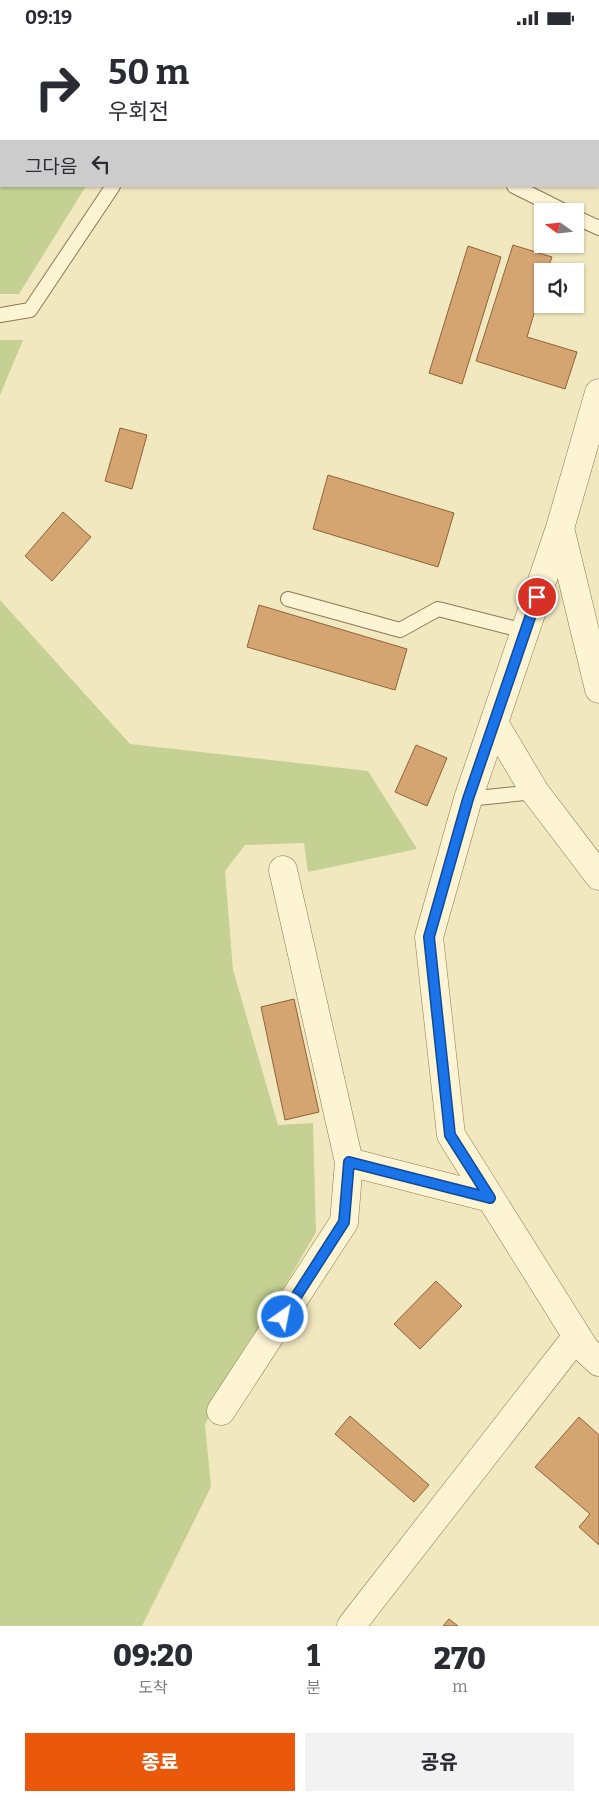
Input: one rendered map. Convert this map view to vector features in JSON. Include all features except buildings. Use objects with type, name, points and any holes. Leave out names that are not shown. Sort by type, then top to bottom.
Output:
[{"type":"street","points":[[599,393],[560,528],[468,799],[429,937],[450,1135],[585,1349],[599,1361]]},
{"type":"street","points":[[560,528],[599,689]]},
{"type":"street","points":[[494,723],[535,792],[599,876]]},
{"type":"street","points":[[221,1411],[344,1222],[349,1162],[283,870]]},
{"type":"street","points":[[349,1162],[490,1198]]},
{"type":"street","points":[[351,1626],[577,1336]]},
{"type":"lane","points":[[0,315],[30,310],[113,187]]},
{"type":"lane","points":[[516,187],[548,203]]},
{"type":"lane","points":[[584,222],[599,229]]},
{"type":"lane","points":[[288,599],[400,630],[438,609],[525,631]]},
{"type":"lane","points":[[468,799],[535,792]]},
{"type":"green space","points":[[0,187],[85,187],[19,294],[0,294]]},
{"type":"green space","points":[[0,340],[23,340],[0,395]]},
{"type":"green space","points":[[0,600],[130,744],[368,771],[417,849],[308,872],[304,843],[245,845],[225,871],[233,970],[278,1125],[313,1123],[316,1232],[205,1424],[211,1487],[142,1626],[0,1626]]},
{"type":"route","points":[[283,1317],[344,1222],[349,1162],[490,1198],[450,1135],[429,937],[468,799],[537,597]]}]
